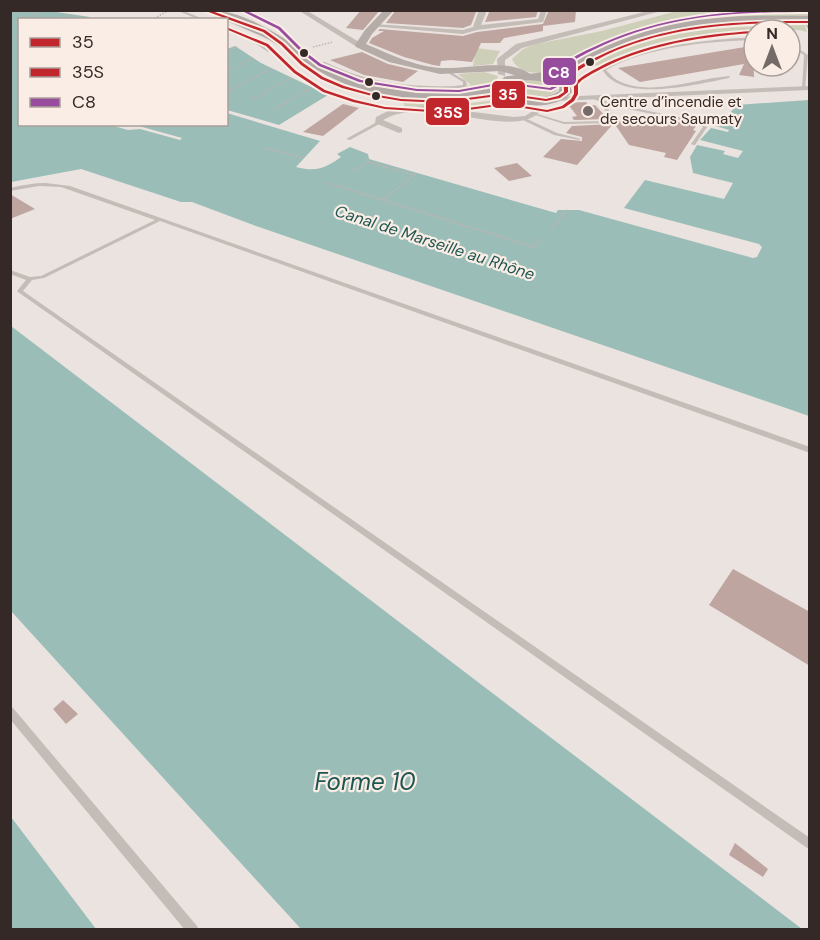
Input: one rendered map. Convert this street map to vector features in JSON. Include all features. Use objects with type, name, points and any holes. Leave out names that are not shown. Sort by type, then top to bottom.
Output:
[{"type":"main road","points":[[202,10],[227,18]]},
{"type":"main road","points":[[213,10],[282,43],[303,65],[322,78],[342,87],[376,96],[445,101],[508,82],[557,74],[604,46],[655,30],[731,20],[810,21]]},
{"type":"main road","points":[[228,18],[248,25]]},
{"type":"main road","points":[[508,82],[551,99],[562,96],[567,77],[596,57],[614,48],[650,36],[688,28],[735,23],[810,21]]},
{"type":"main road","points":[[535,76],[566,86]]},
{"type":"street","points":[[301,10],[360,45],[393,60],[449,72],[487,70],[508,82],[531,105],[535,113]]},
{"type":"street","points":[[360,45],[363,38],[390,10]]},
{"type":"street","points":[[543,19],[544,10]]},
{"type":"street","points":[[508,82],[501,59],[529,42],[607,26],[662,10]]},
{"type":"street","points":[[476,28],[483,12]]},
{"type":"street","points":[[512,16],[543,19]]},
{"type":"street","points":[[374,26],[449,32],[536,22],[543,19]]},
{"type":"street","points":[[566,86],[590,94],[614,96]]},
{"type":"street","points":[[399,130],[378,123],[379,119],[388,112],[426,110],[507,120],[525,119],[551,99],[807,88]]},
{"type":"lane","points":[[177,10],[199,18]]},
{"type":"lane","points":[[228,29],[253,40],[269,51]]},
{"type":"lane","points":[[729,77],[660,88],[632,87],[615,81],[604,70],[615,63],[640,54],[742,39]]},
{"type":"lane","points":[[802,52],[806,55],[807,88]]},
{"type":"lane","points":[[324,63],[347,75],[388,84],[428,87],[465,86],[465,82],[449,72]]},
{"type":"lane","points":[[592,97],[609,104],[700,123],[705,127],[693,144]]},
{"type":"lane","points":[[535,113],[564,123],[610,122],[613,116],[605,107],[609,104]]},
{"type":"lane","points":[[525,119],[556,134],[579,139]]},
{"type":"lane","points":[[348,139],[378,123]]},
{"type":"lane","points":[[10,190],[30,185],[55,184],[810,450]]},
{"type":"lane","points":[[10,272],[30,279],[42,277],[159,220]]},
{"type":"lane","points":[[30,279],[20,291],[810,845]]},
{"type":"lane","points":[[10,711],[193,930]]},
{"type":"path","points":[[10,14],[18,10]]},
{"type":"path","points":[[28,18],[45,10]]},
{"type":"path","points":[[155,18],[169,10]]},
{"type":"path","points":[[60,18],[69,14]]},
{"type":"path","points":[[228,51],[237,47]]},
{"type":"path","points":[[228,71],[253,58]]},
{"type":"path","points":[[228,91],[272,69]]},
{"type":"path","points":[[251,100],[291,78]]},
{"type":"path","points":[[275,109],[312,87]]},
{"type":"path","points":[[265,148],[303,158]]},
{"type":"path","points":[[354,171],[368,162],[415,174],[383,200]]},
{"type":"path","points":[[328,183],[534,247],[541,239]]},
{"type":"path","points":[[551,229],[567,210]]},
{"type":"green space","points":[[677,11],[809,11],[809,17],[742,18],[742,21],[654,27],[600,44],[575,56],[552,72],[535,73],[524,70],[519,68],[512,59],[523,49],[536,44],[602,31]]},
{"type":"green space","points":[[802,25],[805,25],[807,32],[802,31]]},
{"type":"green space","points":[[742,26],[742,32],[671,40],[646,46],[599,66],[593,65],[629,45],[670,34]]},
{"type":"green space","points":[[476,48],[500,51],[493,64],[473,66]]},
{"type":"green space","points":[[484,72],[498,76],[492,85],[487,88],[455,92],[455,89],[471,85],[458,74]]},
{"type":"green space","points":[[524,79],[552,82],[557,85],[558,90],[547,96],[534,97],[511,88],[511,85]]},
{"type":"green space","points":[[505,99],[520,102],[526,109],[464,105],[438,108],[405,106],[403,103],[463,104]]},
{"type":"water","name":"Canal de Marseille au Rhône","points":[[11,10],[50,11],[90,17],[18,18],[18,126],[114,126],[128,130],[140,129],[180,140],[182,138],[139,126],[228,126],[228,113],[320,141],[296,167],[315,169],[325,167],[341,157],[337,154],[350,147],[368,154],[369,159],[556,213],[558,210],[579,210],[753,258],[757,257],[762,247],[759,244],[624,208],[645,180],[724,199],[733,183],[693,173],[690,157],[697,145],[725,151],[723,154],[738,158],[743,151],[700,140],[711,128],[728,132],[729,130],[713,125],[722,124],[736,105],[809,100],[809,416],[192,202],[181,202],[81,169],[11,182]]},
{"type":"water","points":[[235,46],[261,63],[328,95],[279,125],[228,110],[228,49]]},
{"type":"water","name":"Forme 10","points":[[11,326],[802,929],[301,929],[11,611]]},
{"type":"water","points":[[11,817],[96,929],[11,929]]},
{"type":"building","points":[[361,10],[380,10],[363,30],[346,28]]},
{"type":"building","points":[[396,10],[476,12],[471,25],[463,28],[386,23]]},
{"type":"building","points":[[490,10],[538,10],[536,17],[485,22]]},
{"type":"building","points":[[549,10],[576,10],[575,22],[543,26],[543,31],[504,38],[500,43],[481,43],[472,62],[451,60],[441,61],[440,66],[433,65],[404,57],[369,43],[372,38],[384,31],[378,31],[380,29],[463,36],[477,32],[543,24]]},
{"type":"building","points":[[742,47],[742,64],[640,82],[618,68]]},
{"type":"building","points":[[362,52],[388,64],[418,71],[403,82],[364,75],[330,60]]},
{"type":"building","points":[[586,102],[589,106],[595,105],[608,119],[574,120],[572,117],[577,116],[567,103]]},
{"type":"building","points":[[343,104],[359,108],[323,136],[303,132]]},
{"type":"building","points":[[627,119],[663,127],[669,120],[696,126],[693,130],[696,131],[677,160],[664,157],[666,153],[629,145],[614,123]]},
{"type":"building","points":[[613,124],[577,165],[543,157],[561,139],[582,141],[582,137],[566,133],[572,126]]},
{"type":"building","points":[[517,163],[532,176],[509,181],[494,168]]},
{"type":"building","points":[[10,194],[35,209],[10,219]]},
{"type":"building","points":[[733,569],[810,612],[810,666],[709,605]]},
{"type":"building","points":[[63,700],[78,714],[66,724],[53,709]]},
{"type":"building","points":[[735,843],[768,869],[763,877],[729,855]]},
{"type":"waterway","points":[[807,25],[810,30]]},
{"type":"transit line","name":"35","points":[[204,10],[227,18]]},
{"type":"transit line","name":"C8","points":[[241,10],[279,28],[320,65],[360,81],[417,90],[459,91],[504,83],[550,89],[555,87],[555,80],[561,70],[581,55],[613,39],[667,22],[723,14],[810,11]]},
{"type":"transit line","name":"35","points":[[228,18],[264,31],[282,44],[302,64],[322,78],[343,87],[401,100],[445,102],[505,94],[546,100],[559,97],[566,92],[566,80],[572,73],[595,59],[620,47],[673,31],[754,22],[810,22]]},
{"type":"transit line","name":"35S","points":[[228,29],[267,45],[295,72],[324,91],[385,108],[446,112],[505,104],[547,111],[563,107],[573,100],[576,94],[576,84],[581,79],[617,60],[674,42],[742,33]]},
{"type":"place","name":"Centre d’incendie et de secours Saumaty","points":[[588,111]]}]
